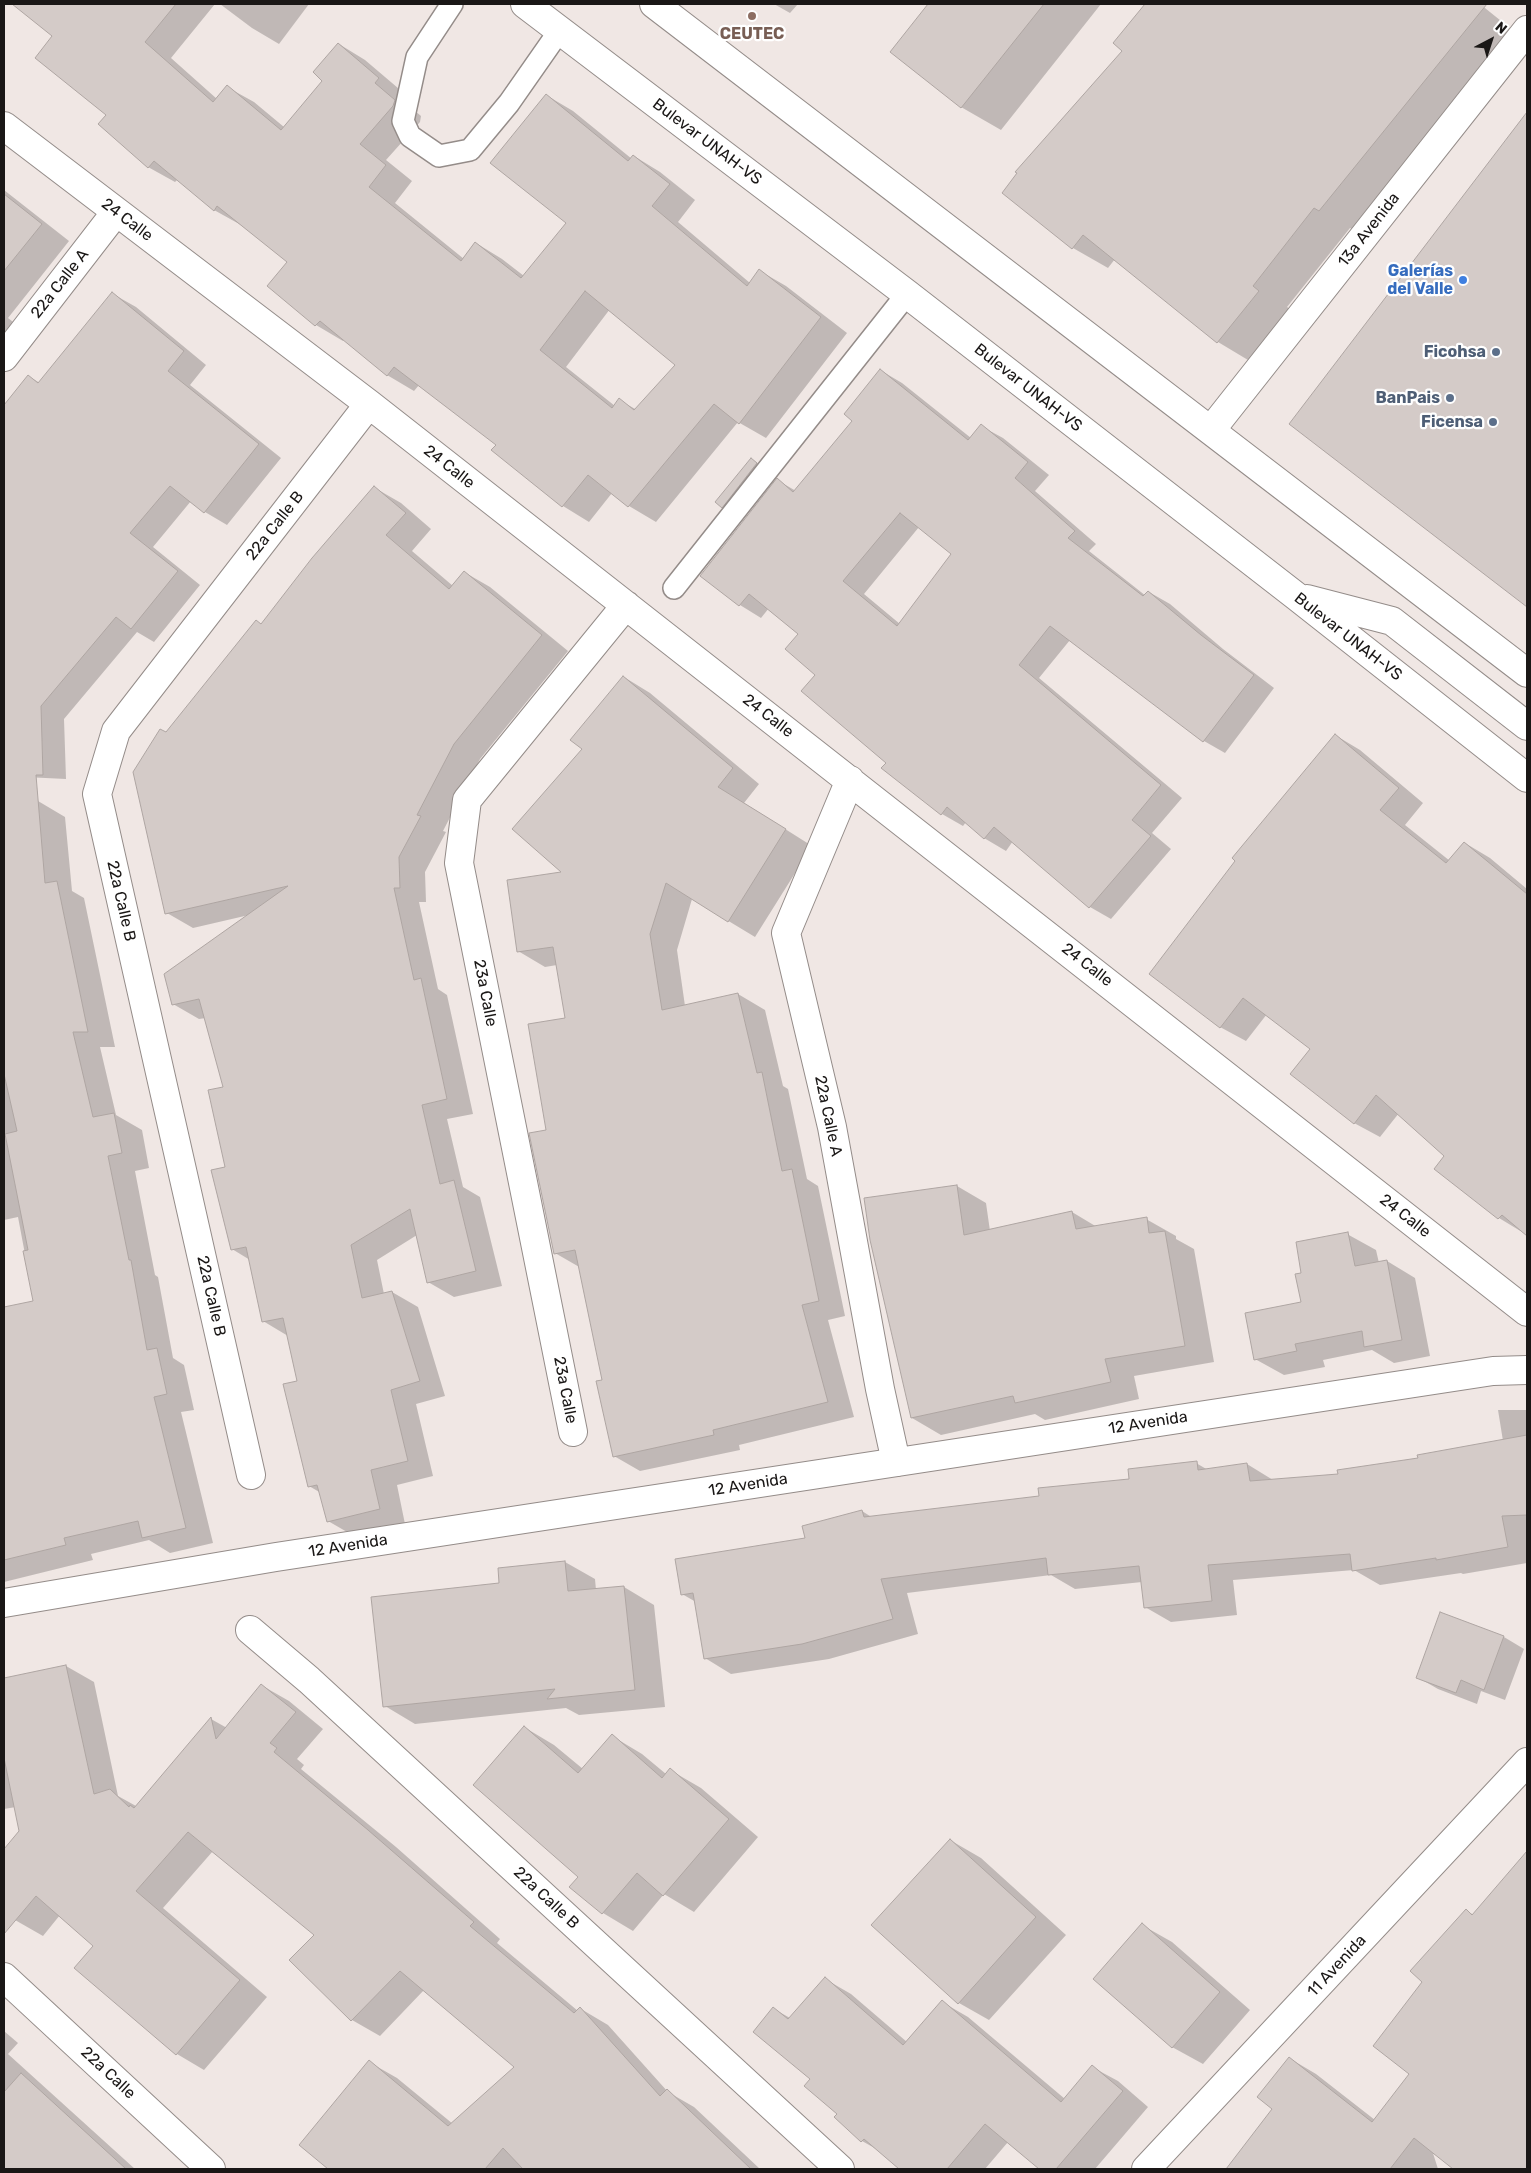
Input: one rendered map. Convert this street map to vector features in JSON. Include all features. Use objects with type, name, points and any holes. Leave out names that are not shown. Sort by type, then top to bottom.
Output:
[{"type":"street","name":"Bulevar UNAH-VS","points":[[525,4],[907,294],[1527,778]]},
{"type":"street","points":[[654,4],[1527,673]]},
{"type":"street","name":"13a Avenida","points":[[1211,430],[1522,48]]},
{"type":"street","name":"24 Calle","points":[[4,126],[369,404],[1527,1312]]},
{"type":"street","name":"22a Calle A","points":[[4,357],[116,212]]},
{"type":"street","name":"22a Calle B","points":[[251,1475],[97,794],[116,731],[369,404]]},
{"type":"street","points":[[1296,596],[1392,621],[1527,726]]},
{"type":"street","name":"23a Calle","points":[[573,1432],[459,864],[467,800],[626,605]]},
{"type":"street","name":"22a Calle A","points":[[850,780],[786,933],[832,1126],[880,1390],[896,1462]]},
{"type":"street","name":"12 Avenida","points":[[1493,1370],[1527,1351]]},
{"type":"street","name":"12 Avenida","points":[[4,1603],[276,1557],[1493,1370],[1527,1370]]},
{"type":"street","name":"22a Calle B","points":[[250,1630],[309,1680],[840,2169]]},
{"type":"street","name":"11 Avenida","points":[[1146,2169],[1527,1762]]},
{"type":"street","name":"22a Calle","points":[[4,1977],[211,2169]]},
{"type":"lane","points":[[452,4],[417,57],[402,121],[410,136],[439,156],[470,150],[509,103],[560,30]]},
{"type":"lane","points":[[674,588],[907,294]]},
{"type":"building","points":[[12,4],[176,4],[145,42],[213,102],[227,85],[281,130],[322,81],[313,72],[338,43],[379,78],[375,83],[395,100],[393,106],[360,144],[386,165],[369,187],[461,261],[475,242],[521,278],[566,223],[490,163],[546,94],[628,161],[633,155],[670,184],[652,206],[747,286],[759,269],[821,317],[739,424],[714,404],[628,507],[588,475],[562,507],[491,450],[496,445],[394,367],[387,376],[320,321],[315,326],[267,286],[287,262],[217,206],[214,211],[154,161],[148,168],[98,124],[106,115],[35,58],[52,36]],"holes":[[[585,291],[675,365],[634,410],[619,398],[612,408],[540,350]]]},
{"type":"building","points":[[928,4],[1044,4],[961,108],[890,52]]},
{"type":"building","points":[[1145,4],[1487,4],[1319,211],[1314,208],[1253,286],[1259,291],[1217,343],[1083,235],[1072,249],[1002,193],[1017,173],[1015,172],[1122,51],[1113,43]]},
{"type":"building","name":"Galerías del Valle","points":[[1527,112],[1527,607],[1289,424]]},
{"type":"building","points":[[4,194],[42,224],[4,271]]},
{"type":"building","points":[[112,292],[184,351],[168,371],[259,444],[204,513],[170,486],[130,533],[178,571],[131,629],[116,617],[41,706],[43,775],[36,775],[45,883],[57,881],[88,1032],[73,1032],[93,1117],[114,1113],[122,1153],[108,1156],[129,1260],[131,1260],[147,1350],[157,1348],[167,1394],[154,1397],[186,1528],[142,1538],[138,1521],[64,1538],[66,1545],[4,1560],[4,1307],[33,1301],[23,1251],[28,1250],[5,1134],[17,1131],[4,1074],[4,405],[28,375],[38,383]]},
{"type":"building","points":[[880,369],[968,440],[981,424],[1028,462],[1015,478],[1075,531],[1068,538],[1143,596],[1148,591],[1201,635],[1254,675],[1203,742],[1050,626],[1019,665],[1161,785],[1132,820],[1151,836],[1089,908],[994,827],[984,839],[947,807],[941,815],[881,768],[886,763],[801,691],[815,675],[785,649],[798,634],[749,594],[739,606],[700,576],[777,478],[793,492],[852,421],[844,414]],"holes":[[[900,513],[951,554],[897,626],[843,581]]]},
{"type":"building","points":[[751,458],[757,463],[722,508],[715,502]]},
{"type":"building","points":[[374,486],[406,513],[386,535],[449,589],[464,571],[542,635],[454,744],[417,815],[421,816],[399,857],[400,888],[394,888],[414,980],[421,978],[447,1099],[422,1105],[440,1184],[454,1180],[476,1271],[427,1283],[410,1209],[351,1245],[362,1298],[392,1291],[420,1381],[391,1390],[408,1461],[371,1470],[380,1509],[327,1522],[317,1485],[308,1487],[283,1384],[297,1381],[283,1318],[262,1322],[246,1247],[231,1250],[211,1170],[225,1167],[208,1090],[223,1087],[199,999],[172,1005],[164,974],[288,886],[165,914],[133,772],[160,729],[166,732],[256,620],[261,624],[312,558]]},
{"type":"building","points":[[623,676],[733,768],[718,787],[786,829],[728,922],[666,883],[650,934],[662,1010],[738,993],[757,1073],[762,1072],[782,1171],[792,1169],[819,1301],[802,1305],[828,1402],[713,1430],[714,1435],[613,1457],[596,1381],[602,1380],[575,1250],[554,1254],[529,1133],[546,1130],[528,1024],[565,1018],[553,947],[517,952],[507,880],[561,872],[512,829],[582,749],[570,740]]},
{"type":"building","points":[[1335,734],[1399,788],[1380,810],[1446,863],[1464,842],[1527,894],[1527,1236],[1502,1215],[1498,1219],[1434,1169],[1444,1156],[1376,1095],[1354,1124],[1290,1074],[1310,1049],[1243,998],[1220,1028],[1149,974],[1235,861],[1232,858]]},
{"type":"building","points":[[957,1185],[964,1235],[1072,1211],[1076,1229],[1147,1217],[1149,1233],[1165,1231],[1185,1346],[1105,1359],[1111,1382],[1015,1403],[1013,1396],[911,1418],[870,1240],[864,1198]]},
{"type":"building","points":[[1348,1232],[1355,1266],[1387,1260],[1402,1340],[1364,1347],[1362,1331],[1295,1344],[1297,1351],[1254,1360],[1245,1313],[1301,1302],[1295,1274],[1301,1273],[1296,1242]]},
{"type":"building","points":[[1527,1435],[1527,1515],[1502,1516],[1508,1547],[1436,1560],[1436,1558],[1352,1571],[1350,1554],[1208,1565],[1212,1601],[1144,1608],[1139,1566],[1048,1575],[1046,1558],[881,1579],[893,1619],[802,1644],[704,1659],[693,1593],[681,1595],[675,1559],[805,1538],[802,1526],[862,1510],[864,1517],[1039,1496],[1038,1488],[1129,1479],[1128,1469],[1197,1461],[1198,1470],[1247,1463],[1250,1481],[1338,1474],[1337,1470],[1418,1458],[1417,1455]]},
{"type":"building","points":[[565,1561],[568,1591],[624,1586],[635,1690],[547,1699],[555,1689],[383,1707],[371,1597],[499,1583],[498,1568]]},
{"type":"building","points":[[1440,1612],[1504,1636],[1484,1690],[1461,1680],[1456,1693],[1416,1678]]},
{"type":"building","points":[[66,1665],[94,1794],[110,1789],[129,1807],[130,1805],[134,1808],[211,1717],[216,1739],[261,1684],[296,1712],[270,1743],[277,1748],[274,1752],[474,1922],[470,1926],[574,2013],[580,2007],[660,2096],[667,2089],[751,2169],[523,2169],[503,2148],[485,2169],[328,2169],[299,2145],[369,2060],[448,2126],[514,2067],[400,1971],[351,2021],[289,1960],[314,1935],[188,1832],[136,1891],[240,1980],[176,2055],[74,1968],[93,1946],[36,1896],[4,1934],[4,1849],[19,1831],[4,1758],[4,1678]]},
{"type":"building","points":[[524,1726],[578,1773],[612,1734],[662,1778],[670,1768],[729,1819],[663,1896],[637,1873],[602,1914],[569,1887],[578,1877],[473,1785]]},
{"type":"building","points":[[950,1839],[1036,1917],[958,2004],[871,1925]]},
{"type":"building","points":[[1527,1851],[1527,2169],[1453,2169],[1414,2138],[1390,2169],[1226,2169],[1272,2109],[1257,2097],[1289,2057],[1372,2122],[1409,2074],[1373,2046],[1422,1982],[1410,1971],[1466,1909],[1472,1915]]},
{"type":"building","points":[[1142,1923],[1220,1992],[1172,2048],[1093,1979]]},
{"type":"building","points":[[825,1977],[903,2045],[942,2000],[1061,2102],[1092,2065],[1123,2091],[1056,2169],[1039,2169],[985,2124],[947,2169],[899,2169],[864,2139],[861,2142],[834,2117],[837,2114],[804,2086],[810,2079],[753,2032],[773,2007],[788,2019]]},
{"type":"building","points":[[21,2073],[126,2169],[4,2169],[4,2092]]},
{"type":"place","name":"CEUTEC","points":[[752,16]]},
{"type":"place","name":"Galerías del Valle","points":[[1463,280]]},
{"type":"place","name":"Ficohsa","points":[[1496,352]]},
{"type":"place","name":"BanPais","points":[[1450,398]]},
{"type":"place","name":"Ficensa","points":[[1493,422]]}]
